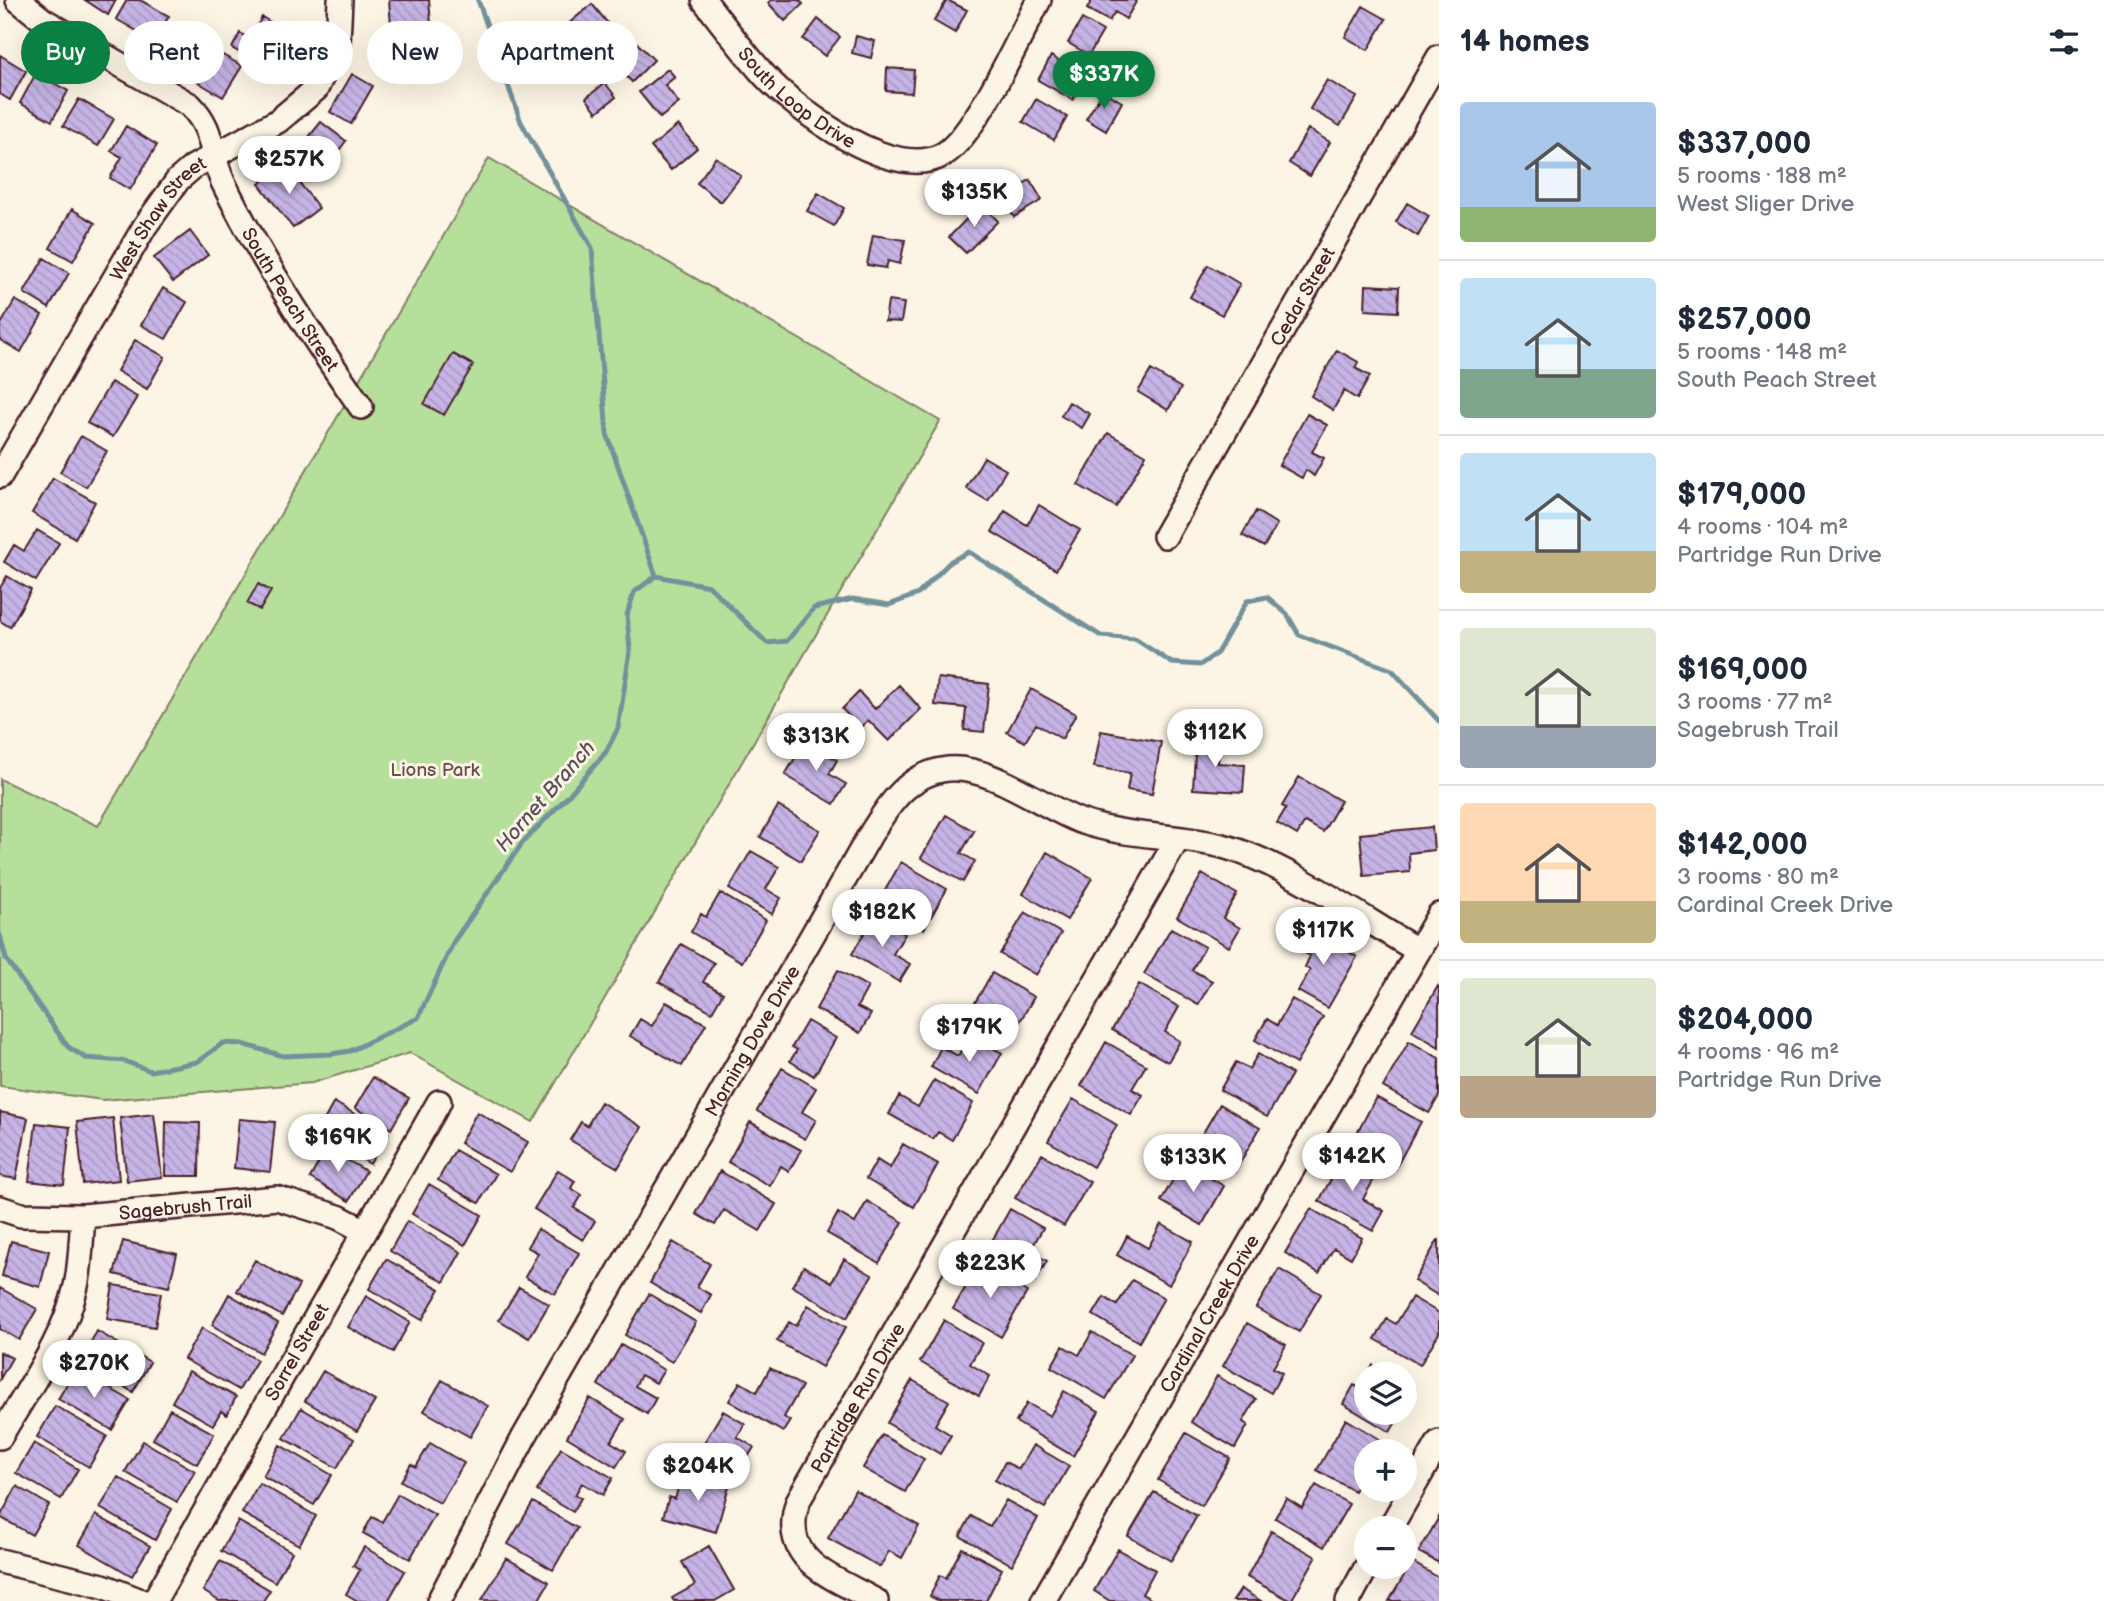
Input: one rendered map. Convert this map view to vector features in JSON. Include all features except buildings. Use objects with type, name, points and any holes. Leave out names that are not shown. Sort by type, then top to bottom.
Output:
[{"type":"street","name":"South Peach Street","points":[[18,0],[43,20],[190,105],[203,118],[211,134],[213,157],[223,183],[290,299],[361,407]]},
{"type":"street","name":"West Shaw Street","points":[[0,476],[163,200],[178,180],[278,121],[316,89],[338,42],[340,0]]},
{"type":"street","name":"South Loop Drive","points":[[704,0],[764,75],[786,96],[872,151],[916,163],[943,154],[957,142],[990,90],[1039,0]]},
{"type":"street","name":"Cedar Street","points":[[1165,536],[1439,57]]},
{"type":"street","name":"Morning Dove Drive","points":[[439,1601],[536,1416],[870,835],[905,786],[927,775],[948,769],[968,771],[991,778],[1083,822],[1177,840],[1200,841],[1250,855],[1417,950]]},
{"type":"street","name":"Partridge Run Drive","points":[[876,1601],[813,1564],[799,1552],[793,1536],[792,1520],[798,1501],[1177,840]]},
{"type":"street","name":"Cardinal Creek Drive","points":[[1043,1601],[1439,915]]},
{"type":"street","name":"Sorrel Street","points":[[153,1601],[439,1102]]},
{"type":"street","name":"Sagebrush Trail","points":[[0,1208],[21,1215],[83,1216],[277,1198],[338,1217],[365,1231]]},
{"type":"street","points":[[0,1437],[59,1333],[69,1308],[76,1285],[83,1216]]},
{"type":"street","points":[[1397,1516],[1439,1442]]},
{"type":"street","points":[[0,1561],[103,1586],[141,1601]]},
{"type":"street","points":[[1348,1601],[1360,1579]]},
{"type":"green space","name":"Lions Park","points":[[489,158],[940,421],[533,1122],[410,1053],[312,1083],[103,1100],[0,1086],[0,779],[98,826]]},
{"type":"waterway","points":[[478,0],[521,122],[592,248],[607,434],[656,576]]},
{"type":"waterway","name":"Hornet Branch","points":[[0,935],[6,959],[68,1047],[86,1058],[124,1061],[151,1071],[197,1062],[223,1043],[242,1044],[283,1056],[350,1051],[418,1018],[454,941],[523,842],[606,752],[618,728],[630,651],[627,615],[634,592],[656,576],[709,586],[767,643],[787,641],[814,608],[853,599],[889,605],[918,594],[951,561],[969,552],[1101,636],[1135,639],[1172,663],[1200,665],[1217,653],[1247,601],[1267,597],[1287,614],[1299,635],[1392,670],[1439,721]]}]
